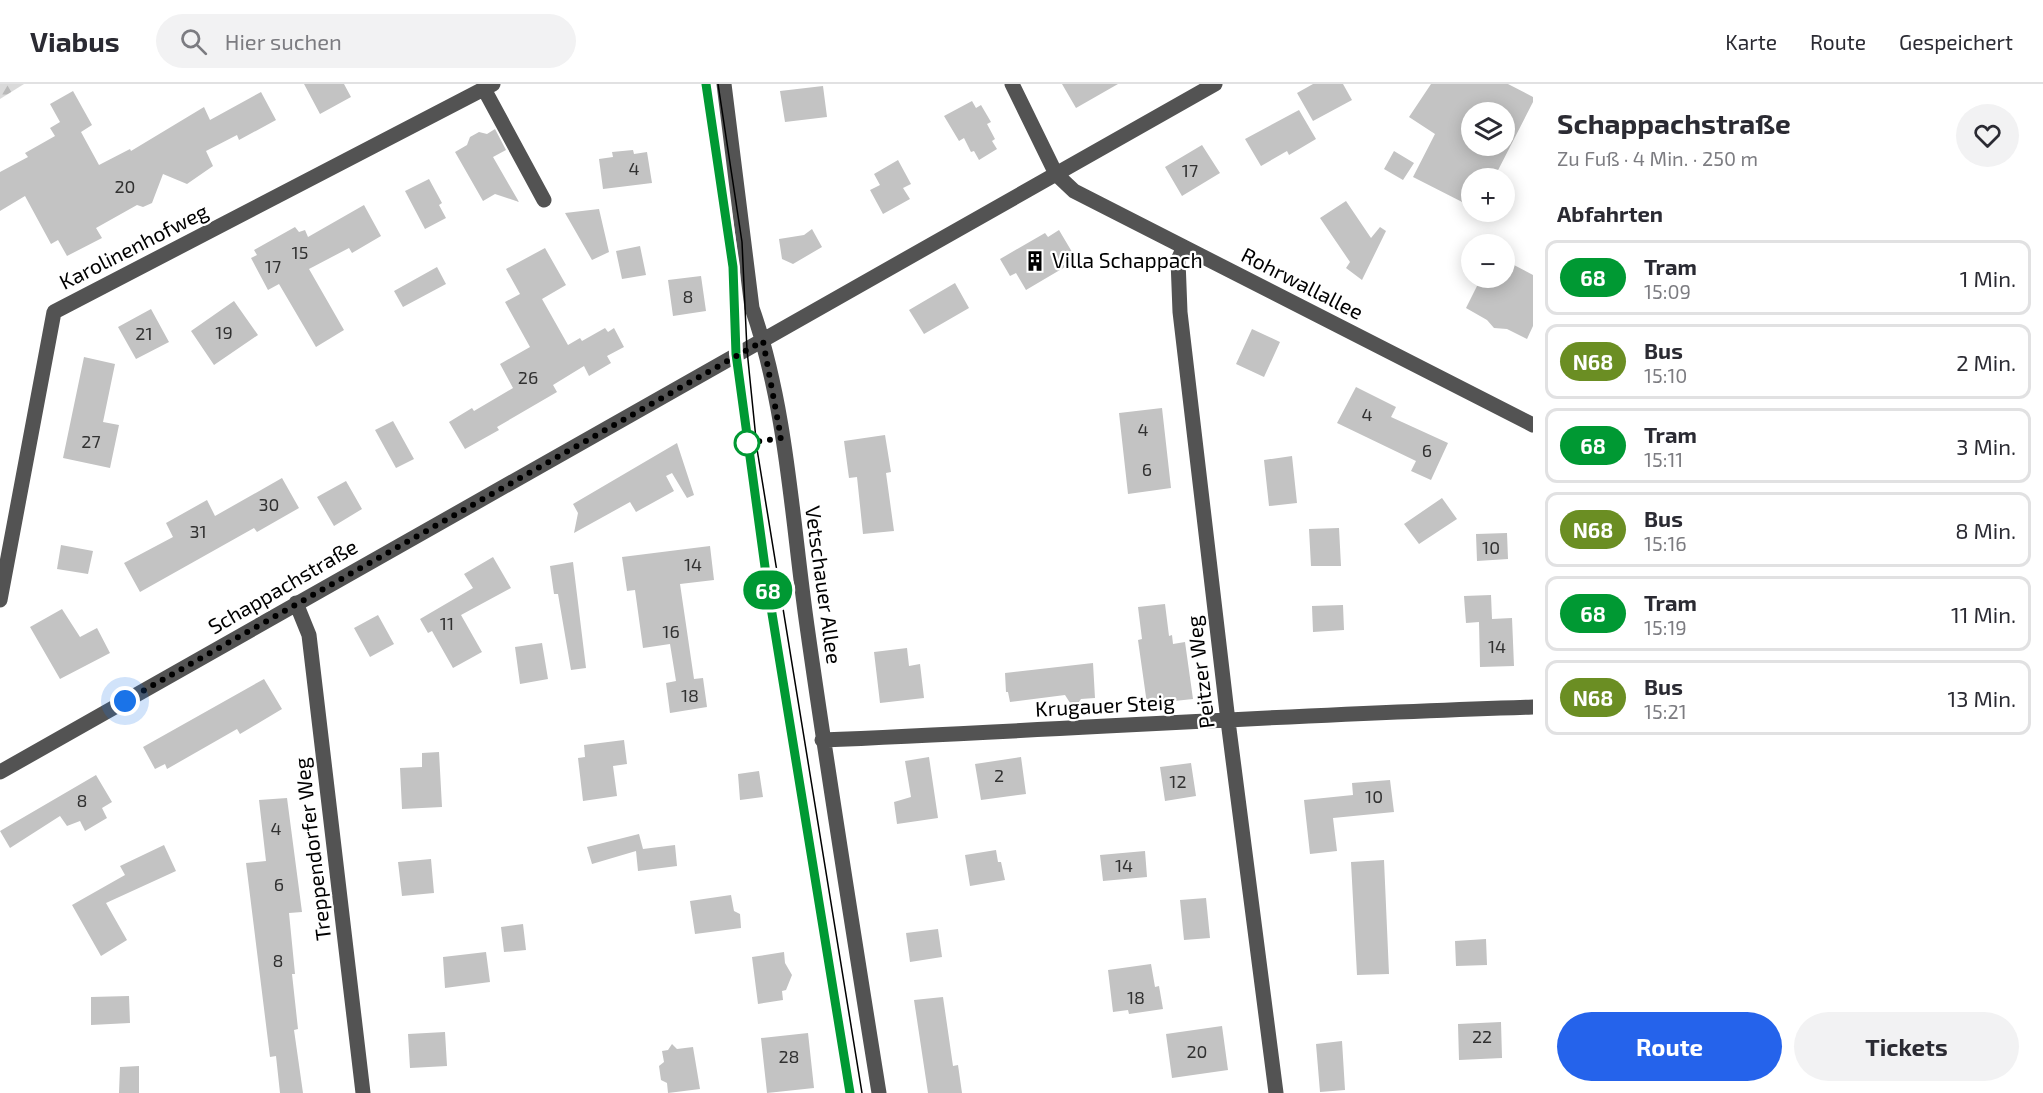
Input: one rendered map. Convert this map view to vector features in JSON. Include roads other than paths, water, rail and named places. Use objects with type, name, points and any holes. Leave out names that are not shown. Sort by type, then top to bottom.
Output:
[{"type":"street","name":"Vetschauer Allee","points":[[723,84],[752,308],[763,341],[781,438],[822,740],[879,1093]]},
{"type":"street","points":[[1012,84],[1056,174]]},
{"type":"street","name":"Schappachstraße","points":[[0,772],[763,341],[794,320],[1215,84]]},
{"type":"street","points":[[489,86],[544,200]]},
{"type":"street","name":"Karolinenhofweg","points":[[0,600],[54,312],[489,86]]},
{"type":"street","name":"Rohrwallallee","points":[[1056,174],[1074,191],[1533,425]]},
{"type":"street","name":"Peitzer Weg","points":[[1184,247],[1178,260],[1180,312],[1228,721],[1276,1093]]},
{"type":"street","name":"Treppendorfer Weg","points":[[296,603],[309,635],[363,1093]]},
{"type":"street","name":"Krugauer Steig","points":[[822,740],[1392,711],[1533,707]]},
{"type":"tram line","points":[[706,84],[733,267],[736,354],[768,589],[850,1093]]},
{"type":"tram line","name":"68","points":[[706,84],[733,267],[736,354],[745,429],[768,589],[850,1093]]},
{"type":"tram line","points":[[718,84],[742,242],[747,350],[757,449],[862,1093]]},
{"type":"place","name":"Villa Schappach","points":[[1035,261]]}]
